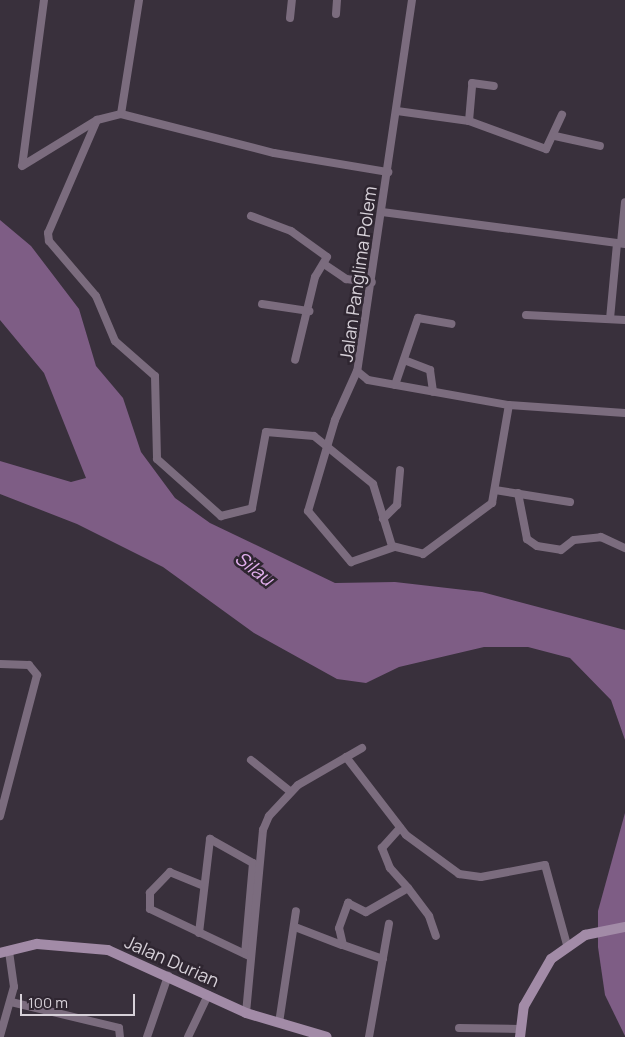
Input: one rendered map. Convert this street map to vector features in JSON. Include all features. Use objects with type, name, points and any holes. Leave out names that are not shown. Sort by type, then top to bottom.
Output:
[{"type":"street","points":[[44,0],[22,166],[97,120],[121,114],[274,153],[388,172]]},
{"type":"street","points":[[121,114],[139,0]]},
{"type":"street","points":[[290,18],[292,0]]},
{"type":"street","points":[[336,14],[338,0]]},
{"type":"street","name":"Jalan Panglima Polem","points":[[412,0],[372,282],[357,371],[368,380],[509,404],[625,413]]},
{"type":"street","points":[[468,121],[472,83],[494,86]]},
{"type":"street","points":[[396,111],[468,121],[546,149],[555,136],[562,114]]},
{"type":"street","points":[[97,120],[48,238],[96,296],[116,341],[156,376],[157,459],[226,517],[252,508],[268,430],[314,436],[327,444],[373,484],[383,519],[394,547]]},
{"type":"street","points":[[555,136],[600,146]]},
{"type":"street","points":[[610,319],[625,202]]},
{"type":"street","points":[[382,212],[621,243]]},
{"type":"street","points":[[251,216],[291,231],[326,256],[324,264],[315,277],[309,311],[295,360]]},
{"type":"street","points":[[324,264],[346,279],[372,282]]},
{"type":"street","points":[[262,304],[309,311]]},
{"type":"street","points":[[526,315],[625,320]]},
{"type":"street","points":[[395,385],[418,318],[451,324]]},
{"type":"street","points":[[404,360],[430,370],[433,392]]},
{"type":"street","points":[[357,371],[327,444],[308,510],[351,562],[394,547],[416,554],[429,551],[492,503],[496,490],[509,404]]},
{"type":"street","points":[[383,519],[397,505],[400,470]]},
{"type":"street","points":[[496,490],[570,502]]},
{"type":"street","points":[[518,493],[528,539],[537,546],[561,550],[574,540],[601,537],[625,548]]},
{"type":"street","points":[[0,664],[29,665],[37,675],[0,816]]},
{"type":"street","points":[[248,956],[263,830],[290,792],[362,748]]},
{"type":"street","points":[[346,757],[400,828],[436,861],[459,874],[482,877],[545,865],[567,945]]},
{"type":"street","points":[[251,760],[290,792]]},
{"type":"street","points":[[400,828],[382,848],[390,868],[429,916],[436,936]]},
{"type":"street","points":[[199,933],[209,840],[253,863],[246,1013]]},
{"type":"street","points":[[204,886],[170,872],[149,902],[150,909],[248,956]]},
{"type":"street","points":[[343,945],[339,928],[348,903],[366,912],[408,888]]},
{"type":"street","points":[[279,1023],[296,911]]},
{"type":"street","points":[[369,1037],[389,924]]},
{"type":"street","points":[[295,927],[383,959]]},
{"type":"street","points":[[459,1028],[520,1033],[531,990],[551,959],[567,945],[585,935],[625,927]]},
{"type":"street","name":"Jalan Durian","points":[[3,952],[37,944],[98,948],[168,976],[246,1013],[327,1037]]},
{"type":"street","points":[[0,1036],[11,1002],[14,976],[3,952]]},
{"type":"street","points":[[147,1037],[168,976]]},
{"type":"street","points":[[188,1037],[208,995]]},
{"type":"street","points":[[11,1002],[119,1028],[120,1037]]},
{"type":"water","name":"Silau","points":[[0,220],[31,246],[79,309],[96,366],[123,398],[141,452],[175,498],[210,523],[335,583],[395,582],[482,592],[625,630],[625,740],[611,700],[570,658],[528,647],[484,647],[399,667],[366,683],[337,679],[254,633],[163,567],[77,524],[0,494],[0,461],[71,482],[86,478],[44,373],[0,320]]},
{"type":"water","points":[[625,813],[625,1036],[605,995],[598,947],[598,911]]}]
